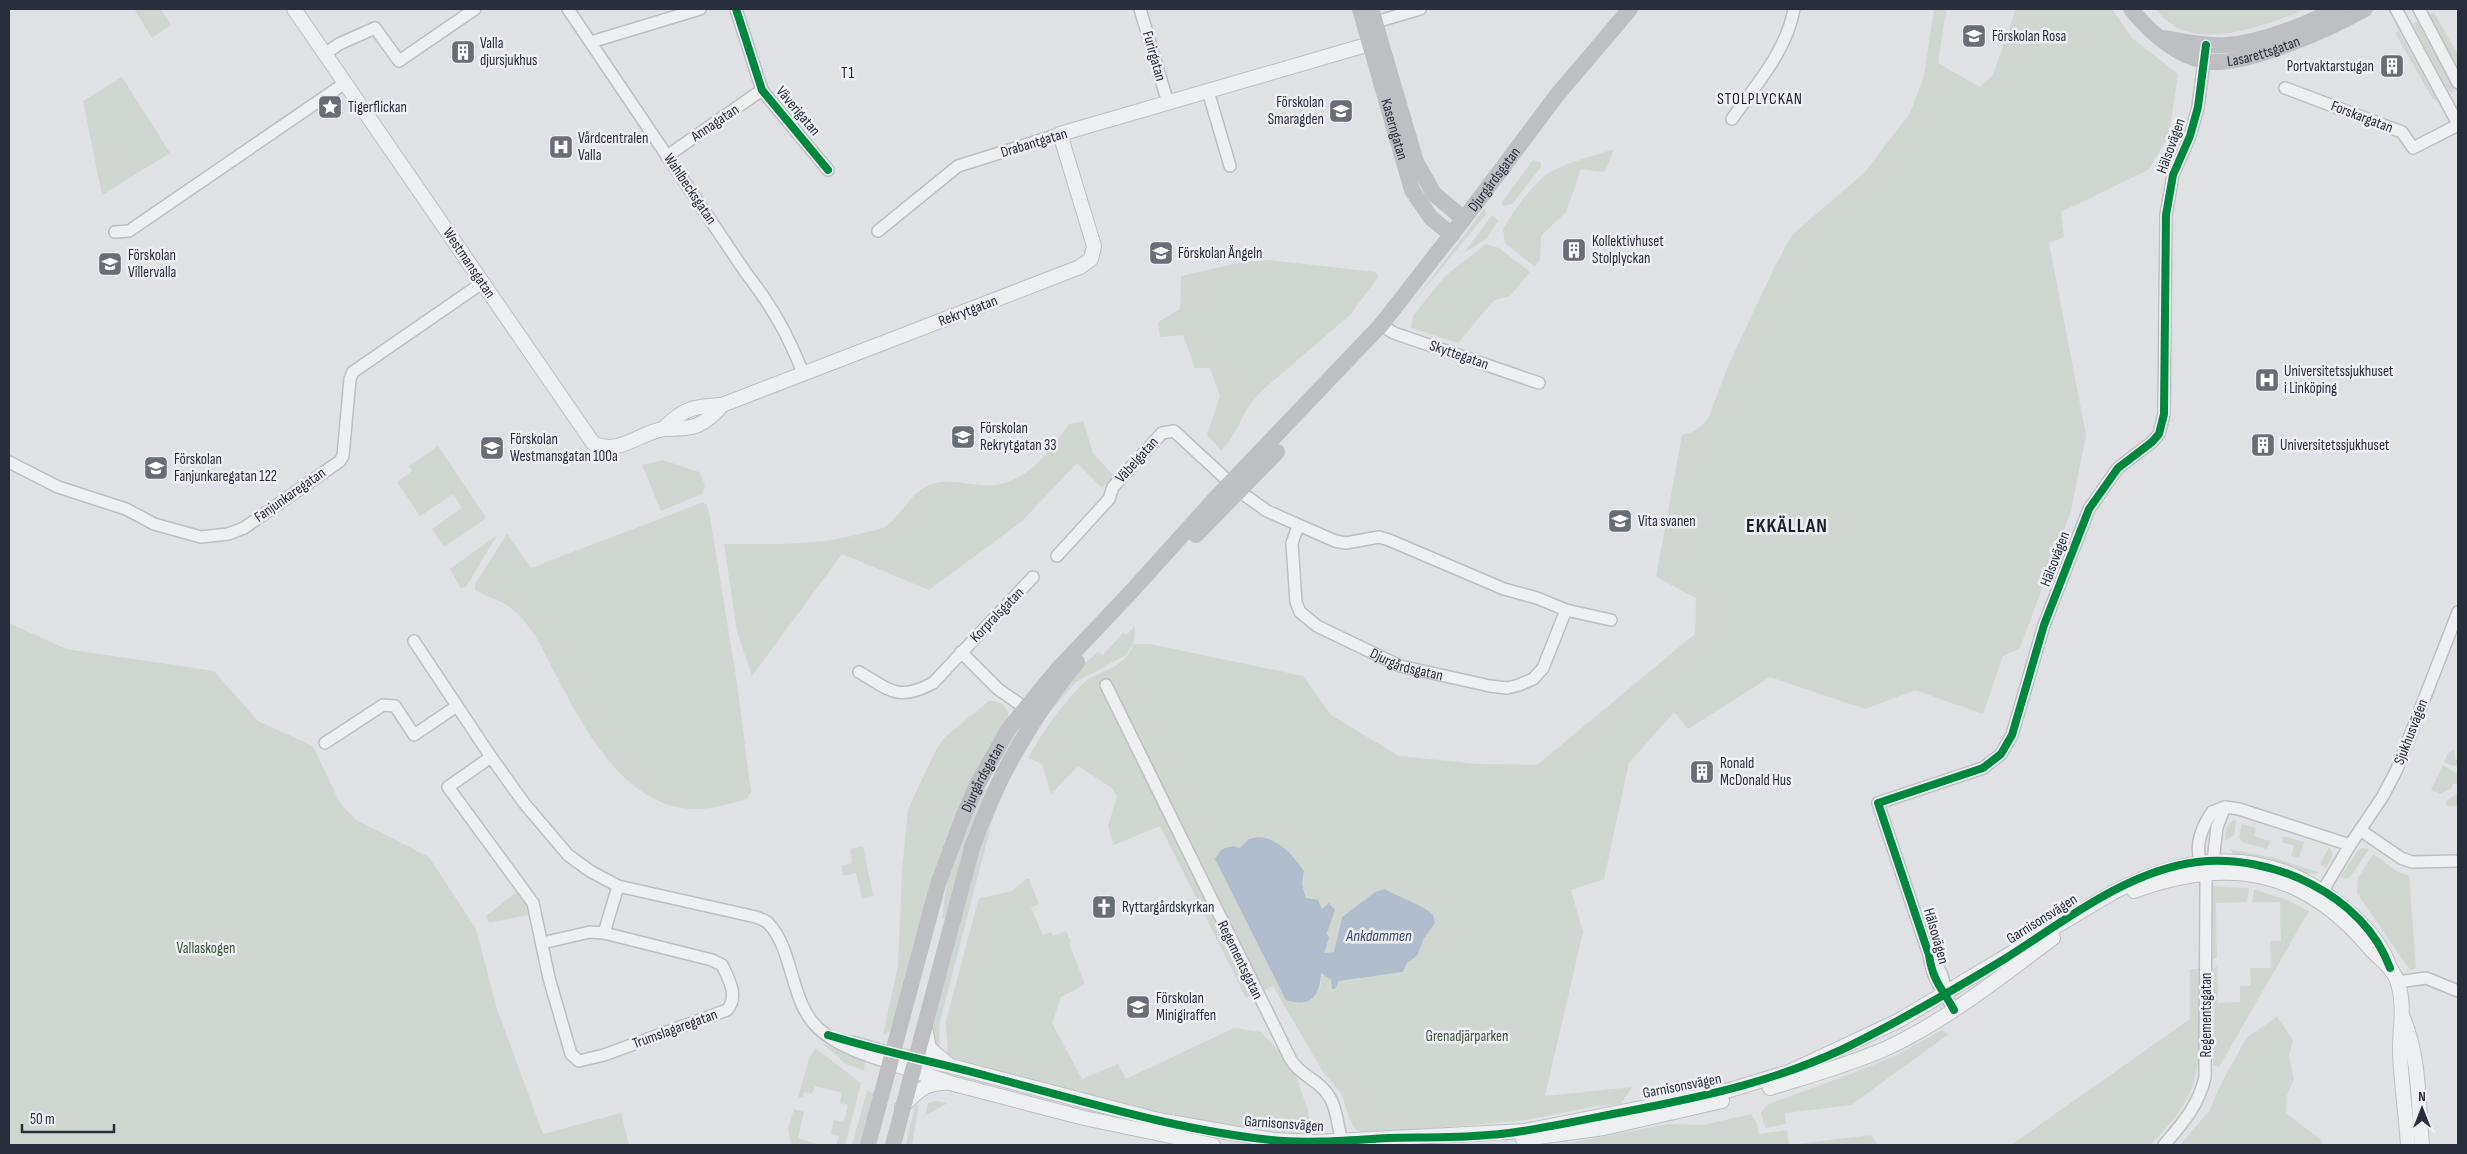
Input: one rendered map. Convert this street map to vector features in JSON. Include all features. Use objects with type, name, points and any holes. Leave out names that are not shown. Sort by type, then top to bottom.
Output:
[{"type":"main road","name":"Kaserngatan","points":[[1360,9],[1371,19],[1412,190],[1426,212],[1452,235]]},
{"type":"main road","name":"Djurgårdsgatan","points":[[868,1145],[938,884],[963,816],[993,755],[1235,487],[1312,414],[1358,351],[1381,325],[1452,235],[1557,95],[1630,9]]},
{"type":"main road","name":"Lasarettsgatan","points":[[2131,9],[2141,20],[2179,52],[2205,53],[2307,22],[2337,9]]},
{"type":"main road","name":"Lasarettsgatan","points":[[2205,53],[2222,62],[2259,54],[2310,35],[2365,9]]},
{"type":"main road","name":"Kaserngatan","points":[[1376,42],[1420,170],[1434,194],[1464,219]]},
{"type":"main road","name":"Djurgårdsgatan","points":[[893,1145],[972,848],[982,818],[1031,711]]},
{"type":"street","name":"Westmansgatan","points":[[294,9],[594,443]]},
{"type":"street","points":[[325,54],[339,44],[375,28],[399,61],[475,9]]},
{"type":"street","name":"Wahlbecksgatan","points":[[568,9],[746,273],[771,305],[793,346],[803,373]]},
{"type":"street","points":[[591,42],[700,9]]},
{"type":"street","name":"Väverigatan","points":[[736,9],[762,90],[828,170]]},
{"type":"street","name":"Furirgatan","points":[[1140,9],[1168,103]]},
{"type":"street","points":[[1371,19],[1420,9]]},
{"type":"street","points":[[1732,119],[1773,59],[1784,39],[1794,9]]},
{"type":"street","points":[[2396,9],[2458,125]]},
{"type":"street","points":[[2419,9],[2458,83]]},
{"type":"street","name":"Drabantgatan","points":[[878,231],[958,166],[1060,134],[1376,42]]},
{"type":"street","name":"Hälsovägen","points":[[1954,1010],[1945,995],[1945,979],[1940,968],[1929,955],[1878,803],[1983,768],[2001,754],[2012,735],[2044,625],[2089,509],[2118,468],[2152,442],[2159,434],[2164,414],[2166,215],[2173,175],[2190,136],[2198,107],[2205,53]]},
{"type":"street","points":[[115,232],[129,231],[345,84]]},
{"type":"street","name":"Forskargatan","points":[[2285,88],[2402,132],[2412,148],[2458,125]]},
{"type":"street","name":"Annagatan","points":[[667,156],[762,90]]},
{"type":"street","points":[[1208,91],[1230,166]]},
{"type":"street","name":"Rekrytgatan","points":[[594,443],[602,448],[614,447],[663,429],[677,430],[697,425],[715,414],[722,405],[1080,267],[1091,259],[1094,246],[1060,134]]},
{"type":"street","name":"Fanjunkaregatan","points":[[9,462],[58,487],[126,508],[154,524],[194,537],[236,532],[340,461],[344,456],[350,379],[353,372],[482,283]]},
{"type":"street","name":"Skyttegatan","points":[[1381,325],[1394,333],[1540,383]]},
{"type":"street","name":"Väbelgatan","points":[[1057,556],[1109,499],[1117,483],[1165,431],[1178,433],[1235,487]]},
{"type":"street","points":[[1235,487],[1257,505],[1298,526],[1335,541],[1346,543],[1379,537],[1472,576],[1566,610],[1611,620]]},
{"type":"street","name":"Djurgårdsgatan","points":[[1298,526],[1292,542],[1296,602],[1300,612],[1317,626],[1400,666],[1490,686],[1507,688],[1519,685],[1533,679],[1543,668],[1566,610]]},
{"type":"street","name":"Korpralsgatan","points":[[860,672],[883,688],[897,694],[917,693],[934,684],[961,652],[1033,577]]},
{"type":"street","name":"Sjukhusvägen","points":[[2320,895],[2350,845],[2383,796],[2397,770],[2458,612]]},
{"type":"street","points":[[414,641],[491,758],[524,803],[568,855],[590,871],[618,886],[756,917],[768,922],[780,944],[804,1008],[818,1028],[872,1058],[892,1059]]},
{"type":"street","name":"Korpralsgatan","points":[[961,652],[998,689],[1031,711]]},
{"type":"street","name":"Regementsgatan","points":[[1106,685],[1291,1060],[1296,1069],[1320,1085],[1331,1098],[1342,1143]]},
{"type":"street","points":[[325,743],[383,705],[395,706],[414,735],[457,706]]},
{"type":"street","name":"Trumslagaregatan","points":[[491,758],[448,788],[532,902],[542,943],[571,1054],[578,1061],[604,1055],[727,1010],[732,1004],[733,993],[722,965],[712,960],[604,933],[590,932],[542,943]]},
{"type":"street","points":[[2206,865],[2199,838],[2212,812],[2225,807],[2252,812],[2350,845]]},
{"type":"street","points":[[2206,865],[2225,807]]},
{"type":"street","points":[[2360,830],[2401,858],[2412,862],[2458,861]]},
{"type":"street","name":"Regementsgatan","points":[[2164,1145],[2196,1105],[2205,1077],[2206,865]]},
{"type":"street","name":"Garnisonsvägen","points":[[914,1065],[951,1066],[1167,1122],[1273,1140],[1342,1143],[1525,1131],[1723,1092],[1769,1079],[1817,1060],[1890,1026],[1945,995],[2112,893],[2147,876],[2206,865],[2271,879],[2320,895],[2390,968],[2398,982],[2403,1018],[2400,1053],[2408,1145]]},
{"type":"street","name":"Garnisonsvägen","points":[[1410,1145],[1513,1140],[1604,1128],[1714,1103],[1864,1058],[1894,1044],[1954,1010],[2098,908],[2150,885],[2206,865]]},
{"type":"street","points":[[604,933],[618,886]]},
{"type":"street","points":[[2398,982],[2426,978],[2458,991]]},
{"type":"street","name":"Garnisonsvägen","points":[[2403,1018],[2410,1035],[2413,1051],[2422,1145]]},
{"type":"street","points":[[925,1024],[929,1048],[951,1066]]},
{"type":"street","name":"Garnisonsvägen","points":[[892,1059],[914,1065],[950,1084],[1084,1118],[1213,1145]]},
{"type":"street","points":[[902,1107],[919,1090],[928,1085],[950,1084]]},
{"type":"green space","points":[[134,9],[161,9],[171,25],[152,38]]},
{"type":"green space","name":"Grenadjärparken","points":[[1934,9],[1946,9],[1938,63],[1980,87],[1993,75],[2016,9],[2112,9],[2132,38],[2178,74],[2169,135],[2148,170],[2061,212],[2064,237],[2049,243],[2086,435],[2071,511],[2020,648],[2003,656],[1983,714],[1915,690],[1865,709],[1770,677],[1688,729],[1674,712],[1629,763],[1604,879],[1571,890],[1583,932],[1545,1096],[1632,1087],[1621,1104],[1597,1106],[1520,1121],[1366,1133],[1356,1130],[1349,1118],[1341,1093],[1323,1072],[1273,986],[1246,998],[1160,826],[1114,845],[1108,826],[1117,797],[1112,788],[1078,766],[1051,794],[1042,764],[1028,758],[1053,719],[1084,683],[1117,665],[1129,654],[1134,644],[1150,644],[1303,676],[1331,715],[1399,756],[1479,764],[1537,765],[1695,634],[1696,598],[1656,577],[1682,435],[1695,431],[1708,419],[1728,366],[1775,266],[1792,235],[1865,172],[1910,113],[1924,76]],"holes":[[[1275,841],[1296,859],[1304,871],[1302,884],[1306,898],[1322,910],[1329,938],[1323,954],[1334,953],[1342,917],[1375,892],[1385,889],[1402,900],[1414,902],[1435,923],[1424,938],[1417,956],[1407,963],[1402,972],[1339,981],[1335,988],[1332,989],[1331,980],[1321,973],[1321,986],[1227,847],[1240,848]]]},
{"type":"green space","points":[[2156,9],[2306,9],[2249,29],[2207,35],[2188,32],[2170,23]]},
{"type":"green space","points":[[2434,12],[2458,55],[2458,69],[2428,15]]},
{"type":"green space","points":[[2417,21],[2455,91],[2450,93],[2412,24]]},
{"type":"green space","points":[[2399,31],[2437,100],[2433,99],[2395,33]]},
{"type":"green space","points":[[122,77],[170,153],[102,195],[83,101]]},
{"type":"green space","points":[[1614,149],[1605,172],[1581,169],[1566,212],[1541,236],[1540,260],[1535,267],[1505,243],[1503,229],[1525,197],[1545,175],[1567,164]]},
{"type":"green space","points":[[1533,160],[1541,163],[1541,167],[1512,204],[1503,206],[1502,202]]},
{"type":"green space","points":[[1484,209],[1486,214],[1405,313]]},
{"type":"green space","points":[[1492,215],[1498,221],[1487,238],[1464,253]]},
{"type":"green space","points":[[1486,244],[1499,248],[1530,272],[1510,296],[1494,300],[1458,343],[1411,328],[1413,316],[1445,276]]},
{"type":"green space","points":[[1269,260],[1375,272],[1379,276],[1350,315],[1264,389],[1250,404],[1229,442],[1221,450],[1207,435],[1220,396],[1210,368],[1195,368],[1183,335],[1160,337],[1158,322],[1180,309],[1181,276],[1248,261]]},
{"type":"green space","points":[[1083,421],[1093,453],[1114,476],[1102,488],[1077,463],[1021,522],[929,590],[842,554],[752,676],[737,632],[724,544],[811,542],[846,537],[883,528],[891,522],[918,492],[932,484],[950,482],[996,485],[1022,475],[1043,458],[1069,424]]},
{"type":"green space","points":[[438,446],[486,518],[444,547],[432,529],[462,508],[453,494],[420,516],[397,482],[412,471],[409,466]]},
{"type":"green space","points":[[663,460],[699,472],[705,485],[702,494],[661,511],[642,465]]},
{"type":"green space","points":[[701,503],[706,504],[709,511],[737,683],[751,792],[747,799],[713,808],[692,809],[663,803],[638,789],[616,769],[596,744],[579,717],[529,627],[508,606],[475,589],[475,584],[507,534],[531,568]]},
{"type":"green space","points":[[497,535],[466,587],[461,588],[450,569]]},
{"type":"green space","name":"Vallaskogen","points":[[9,623],[66,649],[214,671],[258,721],[313,746],[340,803],[356,820],[429,857],[476,929],[497,1009],[543,1134],[621,1113],[629,1145],[9,1145]]},
{"type":"green space","points":[[1135,626],[1134,642],[1126,655],[1076,682],[1046,717],[1009,780],[993,818],[940,1021],[939,1052],[932,1030],[984,832],[1013,764],[1078,669],[1098,652],[1103,655],[1123,633],[1126,635]]},
{"type":"green space","points":[[989,701],[1001,703],[1008,712],[1009,720],[890,1030],[883,1035],[898,966],[902,872],[908,809],[936,750],[945,737]]},
{"type":"green space","points":[[2454,750],[2455,760],[2458,760],[2458,765],[2452,766],[2444,762],[2448,753]]},
{"type":"green space","points":[[2443,765],[2458,774],[2458,784],[2453,784],[2452,788],[2440,794],[2431,790]]},
{"type":"green space","points":[[983,787],[987,789],[967,840],[945,919],[942,918],[947,881]]},
{"type":"green space","points":[[2458,793],[2458,806],[2446,806],[2447,800]]},
{"type":"green space","points":[[2233,820],[2236,821],[2234,835],[2225,841],[2226,828]]},
{"type":"green space","points":[[2242,824],[2256,828],[2254,836],[2270,841],[2267,849],[2242,842],[2239,837]]},
{"type":"green space","points":[[2283,836],[2304,842],[2299,858],[2291,856],[2294,846],[2282,842]]},
{"type":"green space","points":[[863,846],[873,896],[862,899],[856,873],[843,876],[841,866],[852,863],[850,849]]},
{"type":"green space","points":[[2329,847],[2333,854],[2326,868],[2320,864]]},
{"type":"green space","points":[[2362,848],[2369,849],[2351,876],[2347,879],[2340,877],[2358,850]]},
{"type":"green space","points":[[2229,849],[2275,858],[2320,873],[2304,874],[2237,857]]},
{"type":"green space","points":[[2373,854],[2398,872],[2409,876],[2416,968],[2410,970],[2357,893],[2358,878]]},
{"type":"green space","points":[[1026,879],[1029,879],[1039,904],[1031,908],[1043,935],[1051,932],[1053,936],[1066,931],[1085,984],[1061,997],[1052,1023],[1082,1079],[1118,1064],[1126,1079],[1234,1028],[1261,1032],[1292,1065],[1308,1110],[1311,1132],[1305,1135],[1281,1135],[1139,1110],[946,1056],[948,1048],[946,1021],[978,901],[980,898],[1012,891]]},
{"type":"green space","points":[[2213,886],[2249,888],[2247,902],[2216,903],[2217,958],[2213,958]]},
{"type":"green space","points":[[2254,889],[2287,900],[2309,911],[2219,1067],[2213,1065],[2213,969],[2217,966],[2218,1003],[2240,1002],[2240,986],[2251,986],[2250,968],[2271,968],[2270,941],[2281,941],[2280,902],[2252,902]]},
{"type":"green space","points":[[518,891],[523,895],[528,915],[489,923],[486,916]]},
{"type":"green space","points":[[2190,969],[2198,969],[2199,1044],[2196,1073],[2190,1094],[2180,1110],[2150,1145],[2011,1145],[2190,1019]]},
{"type":"green space","points":[[2277,1017],[2293,1040],[2289,1056],[2294,1079],[2287,1095],[2286,1113],[2321,1140],[2323,1145],[2180,1145],[2209,1111],[2223,1080],[2247,1037]]},
{"type":"green space","points":[[1942,1030],[1949,1034],[1851,1105],[1785,1113],[1786,1124],[1765,1128],[1761,1112],[1768,1104],[1851,1074],[1899,1054]]},
{"type":"green space","points":[[822,1043],[865,1062],[864,1070],[846,1064]]},
{"type":"green space","points":[[815,1048],[861,1083],[845,1145],[836,1145],[839,1136],[831,1134],[834,1120],[844,1122],[848,1105],[840,1103],[842,1093],[815,1086],[812,1094],[804,1092],[803,1098],[798,1097],[809,1059]]},
{"type":"green space","points":[[867,1091],[874,1093],[861,1145],[852,1145]]},
{"type":"green space","points":[[936,1101],[948,1103],[925,1116],[928,1103]]},
{"type":"green space","points":[[919,1105],[912,1145],[906,1145],[915,1106]]},
{"type":"green space","points":[[794,1109],[804,1112],[798,1138],[820,1145],[791,1145],[788,1128]]},
{"type":"green space","points":[[1751,1114],[1757,1124],[1759,1134],[1787,1130],[1789,1145],[1560,1145],[1668,1124],[1703,1125]]},
{"type":"green space","points":[[1871,1135],[1878,1145],[1789,1145]]},
{"type":"water","name":"Ankdammen","points":[[1258,837],[1272,840],[1284,848],[1300,865],[1304,871],[1302,884],[1306,898],[1318,900],[1322,909],[1329,903],[1335,910],[1327,933],[1329,938],[1324,953],[1334,952],[1342,917],[1375,892],[1385,889],[1422,907],[1433,915],[1435,923],[1424,938],[1417,956],[1407,963],[1403,972],[1339,981],[1335,989],[1332,989],[1331,980],[1321,973],[1319,988],[1312,998],[1302,1002],[1286,1000],[1215,859],[1222,849],[1233,846],[1240,848],[1249,839]]},
{"type":"cycle path","points":[[736,9],[762,90],[828,170]]},
{"type":"cycle path","points":[[1954,1010],[1933,972],[1878,803],[1983,768],[2001,754],[2012,735],[2044,625],[2089,509],[2118,468],[2152,442],[2159,434],[2164,414],[2166,215],[2173,175],[2190,136],[2198,107],[2206,45]]},
{"type":"cycle path","points":[[828,1035],[1130,1114],[1235,1135],[1300,1142],[1473,1136],[1538,1129],[1665,1104],[1766,1079],[1816,1061],[1923,1007],[2120,887],[2171,867],[2197,862],[2225,861],[2255,864],[2284,872],[2312,884],[2337,900],[2359,919],[2377,942],[2390,968]]},
{"type":"place","name":"Förskolan Rosa","points":[[1974,36]]},
{"type":"place","name":"Valla djursjukhus","points":[[463,52]]},
{"type":"place","name":"Portvaktarstugan","points":[[2392,66]]},
{"type":"place","name":"Tigerflickan","points":[[330,107]]},
{"type":"place","name":"Förskolan Smaragden","points":[[1341,111]]},
{"type":"place","name":"Vårdcentralen Valla","points":[[561,147]]},
{"type":"place","name":"Kollektivhuset Stolplyckan","points":[[1574,250]]},
{"type":"place","name":"Förskolan Ängeln","points":[[1161,253]]},
{"type":"place","name":"Förskolan Villervalla","points":[[110,264]]},
{"type":"place","name":"Universitetssjukhuset i Linköping","points":[[2267,380]]},
{"type":"place","name":"Förskolan Rekrytgatan 33","points":[[963,437]]},
{"type":"place","name":"Universitetssjukhuset","points":[[2263,445]]},
{"type":"place","name":"Förskolan Westmansgatan 100a","points":[[492,448]]},
{"type":"place","name":"Förskolan Fanjunkaregatan 122","points":[[156,468]]},
{"type":"place","name":"Vita svanen","points":[[1620,521]]},
{"type":"place","name":"Ronald McDonald Hus","points":[[1702,772]]},
{"type":"place","name":"Ryttargårdskyrkan","points":[[1104,907]]},
{"type":"place","name":"Förskolan Minigiraffen","points":[[1138,1007]]},
{"type":"district","name":"T1","points":[[848,73]]},
{"type":"district","name":"STOLPLYCKAN","points":[[1760,99]]},
{"type":"district","name":"EKKÄLLAN","points":[[1787,526]]}]
